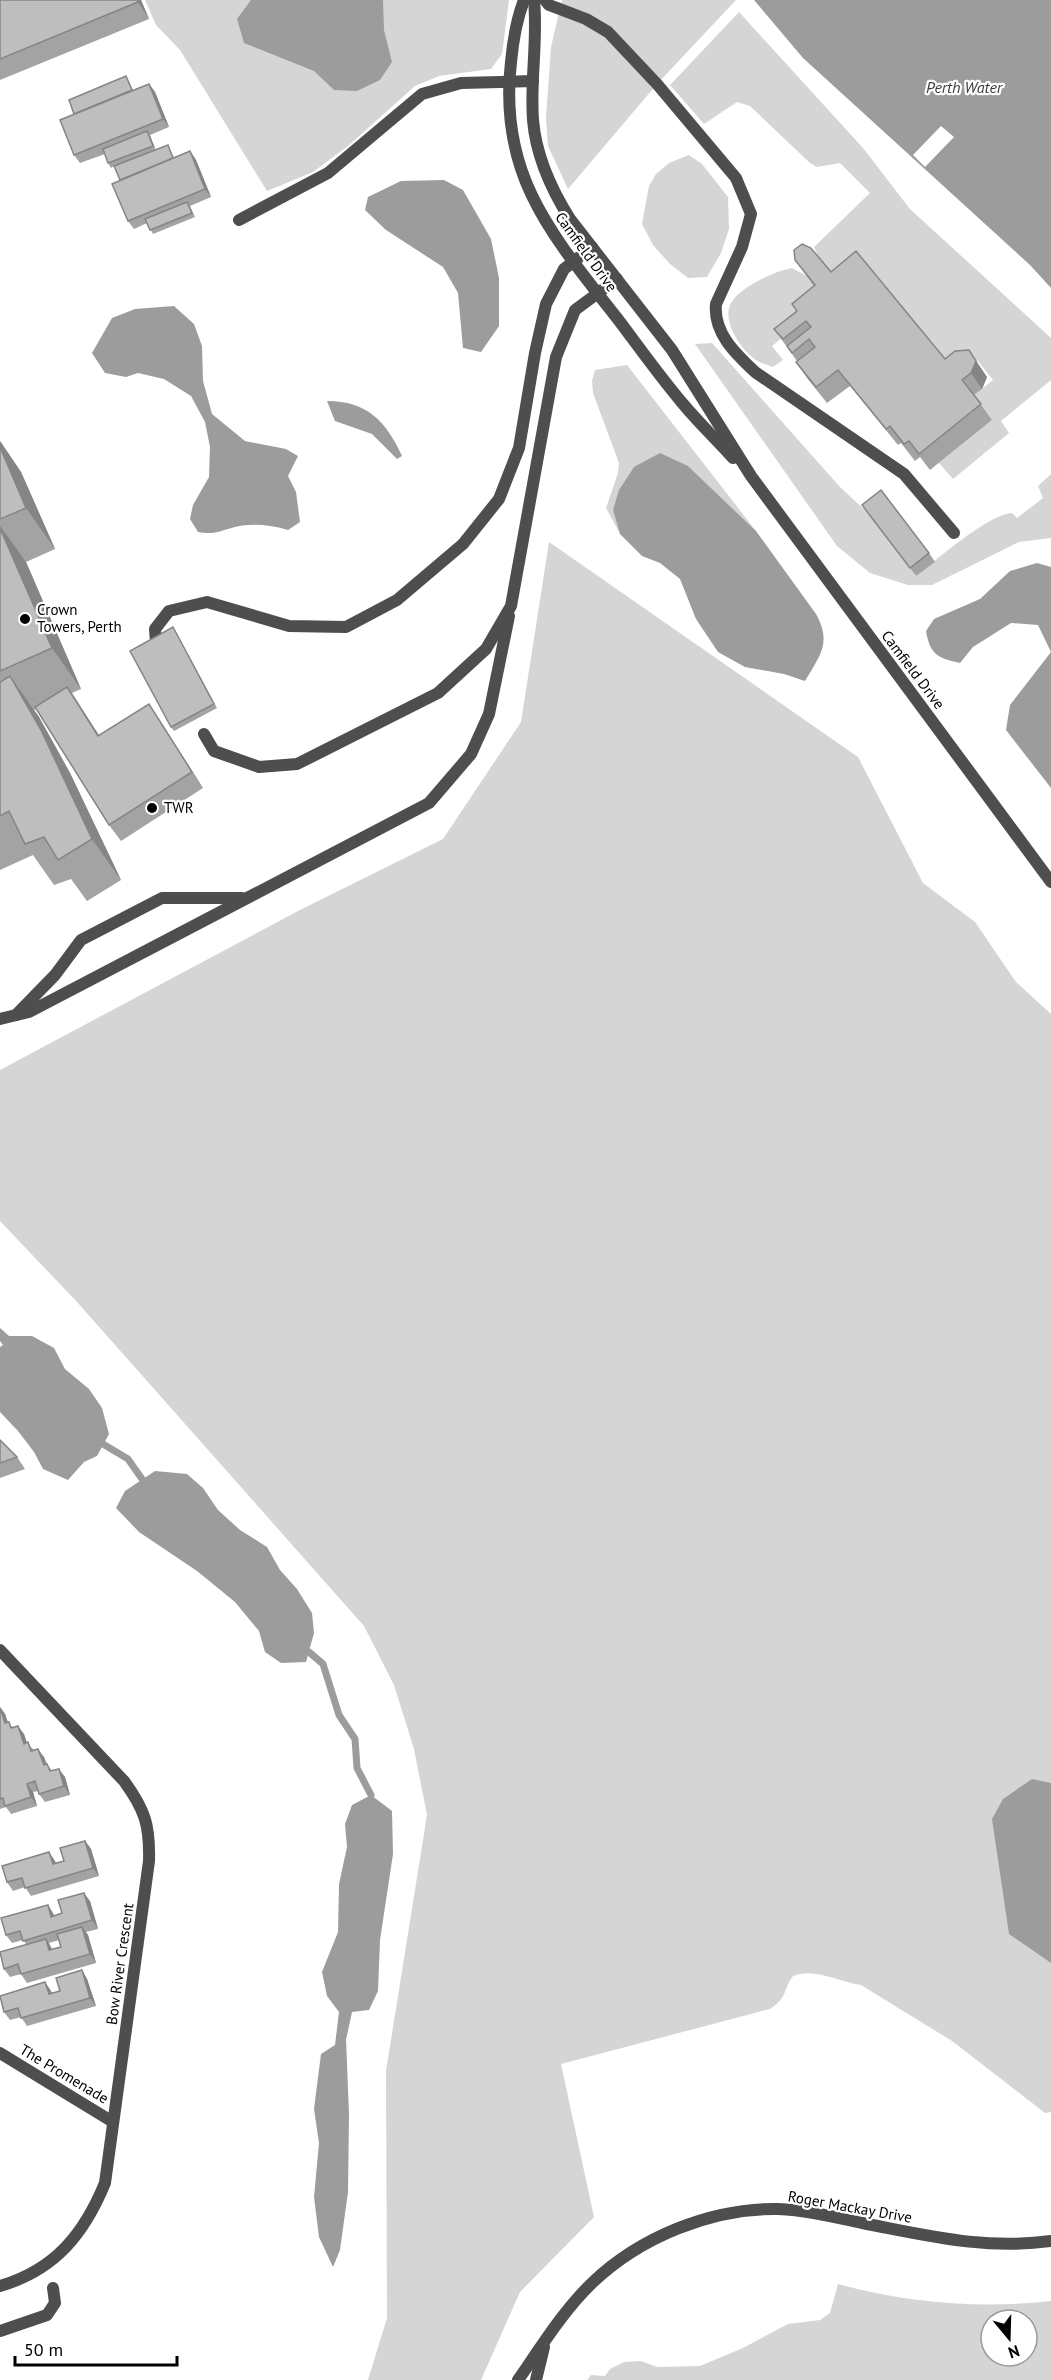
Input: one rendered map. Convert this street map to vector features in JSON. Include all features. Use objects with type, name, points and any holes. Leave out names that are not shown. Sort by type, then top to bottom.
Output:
[{"type":"street","name":"Camfield Drive","points":[[524,0],[516,20],[509,81],[509,109],[520,170],[531,199],[573,262],[685,406],[751,476]]},
{"type":"street","name":"Camfield Drive","points":[[534,0],[536,22],[533,120],[537,145],[545,172],[570,219],[672,350],[751,476],[1051,882]]},
{"type":"street","points":[[545,0],[549,5],[586,19],[608,32],[657,84],[736,178],[751,214],[742,247],[716,304],[715,314],[718,326],[734,352],[755,372],[904,474],[954,533]]},
{"type":"street","points":[[239,220],[328,173],[422,94],[461,82],[533,81]]},
{"type":"street","points":[[156,642],[155,629],[169,611],[207,602],[289,626],[346,627],[397,600],[463,543],[499,499],[519,448],[546,304],[564,269],[592,247]]},
{"type":"street","points":[[0,1019],[29,1012],[429,803],[471,754],[489,714],[556,357],[575,310],[617,279]]},
{"type":"street","points":[[204,734],[214,751],[259,768],[297,764],[438,693],[486,650],[511,606]]},
{"type":"street","points":[[15,1015],[55,975],[81,940],[162,898],[246,898]]},
{"type":"street","name":"Bow River Crescent","points":[[0,1650],[124,1781],[139,1801],[146,1818],[149,1839],[149,1861],[105,2183],[93,2212],[77,2236],[60,2255],[32,2273],[0,2286]]},
{"type":"street","name":"The Promenade","points":[[0,2053],[113,2122]]},
{"type":"street","name":"Roger Mackay Drive","points":[[518,2380],[568,2309],[592,2283],[625,2257],[680,2228],[733,2213],[778,2209],[822,2214],[950,2241],[980,2244],[1019,2245],[1051,2241]]},
{"type":"street","points":[[0,2331],[47,2315],[55,2303],[53,2288]]},
{"type":"street","name":"Roger Mackay Drive","points":[[536,2380],[546,2340]]},
{"type":"shaded area","points":[[145,0],[509,0],[502,54],[491,69],[439,76],[415,86],[348,146],[313,172],[267,191],[180,50],[156,25]]},
{"type":"shaded area","points":[[562,0],[736,0],[657,84],[568,189],[548,146],[546,118],[551,47]]},
{"type":"shaded area","points":[[739,12],[863,148],[910,209],[1051,338],[1051,380],[1001,421],[1009,433],[953,479],[939,463],[992,420],[973,396],[993,380],[977,360],[957,375],[842,288],[822,264],[814,247],[870,193],[840,163],[817,167],[810,163],[750,106],[737,102],[704,124],[670,85]]},
{"type":"shaded area","points":[[689,155],[702,164],[728,197],[729,229],[721,253],[707,277],[688,278],[670,264],[653,245],[642,224],[649,186],[656,174],[669,163]]},
{"type":"shaded area","points":[[792,268],[807,276],[827,301],[772,346],[783,360],[773,367],[758,361],[744,349],[734,334],[729,310],[731,303],[742,291],[768,276]]},
{"type":"shaded area","points":[[712,343],[840,487],[868,513],[916,576],[990,521],[1012,513],[1017,518],[1043,498],[1038,486],[1051,474],[1051,538],[1019,542],[932,585],[908,585],[870,573],[837,546],[695,344]]},
{"type":"shaded area","points":[[627,365],[756,531],[688,466],[613,510],[620,534],[606,508],[618,473],[619,463],[593,393],[592,381],[595,370]]},
{"type":"shaded area","points":[[549,542],[858,757],[923,883],[975,922],[1016,982],[1051,1014],[1051,2112],[1045,2113],[952,2041],[861,1985],[809,1973],[793,1976],[783,1997],[770,2009],[561,2064],[594,2217],[520,2292],[481,2380],[368,2380],[387,2318],[386,2071],[427,1815],[414,1749],[394,1685],[364,1626],[77,1302],[0,1221],[0,1070],[300,910],[443,839],[521,722]]},
{"type":"shaded area","points":[[838,2284],[890,2296],[944,2303],[998,2304],[1051,2301],[1051,2380],[587,2380],[591,2375],[605,2376],[610,2369],[624,2362],[641,2361],[657,2367],[700,2366],[743,2348],[788,2324],[820,2320],[830,2313]]},
{"type":"water","points":[[251,0],[383,0],[384,30],[392,62],[380,80],[357,91],[334,90],[314,71],[244,43],[237,19]]},
{"type":"water","name":"Perth Water","points":[[754,0],[1051,0],[1051,288],[1030,265],[803,58]]},
{"type":"water","points":[[444,180],[463,190],[491,239],[499,278],[499,326],[481,352],[463,348],[458,293],[443,267],[386,230],[365,210],[368,197],[401,181]]},
{"type":"water","points":[[174,306],[194,324],[202,346],[203,381],[212,414],[245,441],[286,449],[298,456],[288,476],[296,492],[300,522],[288,530],[255,525],[213,533],[198,532],[190,519],[193,505],[209,477],[210,447],[205,422],[191,396],[164,379],[138,373],[126,377],[105,373],[92,353],[112,318],[135,309]]},
{"type":"water","points":[[327,401],[353,405],[374,415],[389,433],[402,456],[397,459],[372,434],[335,421]]},
{"type":"water","points":[[660,453],[688,466],[756,531],[816,614],[821,624],[824,641],[819,656],[805,681],[784,674],[745,667],[718,652],[696,619],[680,579],[660,563],[642,556],[620,534],[613,510],[619,490],[634,467]]},
{"type":"water","points":[[1037,563],[1051,567],[1051,652],[1038,625],[1011,623],[973,647],[960,663],[936,654],[930,645],[926,631],[934,619],[980,599],[1010,571]]},
{"type":"water","points":[[1051,652],[1051,788],[1006,730],[1010,705]]},
{"type":"water","points":[[0,1328],[9,1336],[32,1336],[54,1348],[65,1369],[89,1389],[102,1408],[109,1434],[97,1456],[84,1462],[68,1480],[43,1469],[34,1452],[0,1412],[0,1347],[3,1345],[0,1341]]},
{"type":"water","points":[[155,1471],[187,1474],[203,1488],[218,1510],[240,1530],[267,1547],[280,1570],[297,1589],[312,1613],[314,1633],[306,1662],[281,1663],[265,1652],[259,1631],[235,1602],[197,1571],[139,1532],[116,1508],[125,1491]]},
{"type":"water","points":[[1032,1779],[1051,1783],[1051,1963],[1009,1934],[992,1819],[1003,1799]]},
{"type":"water","points":[[371,1795],[392,1811],[393,1854],[380,1940],[378,1991],[369,2010],[352,2012],[346,2040],[349,2114],[348,2192],[340,2250],[333,2267],[319,2237],[314,2197],[319,2143],[314,2109],[321,2054],[335,2045],[339,2012],[327,1996],[322,1972],[338,1932],[339,1884],[347,1847],[345,1824],[352,1805]]},
{"type":"pier","points":[[941,126],[954,137],[925,167],[913,155]]},
{"type":"building","points":[[0,0],[137,0],[138,2],[0,59]]},
{"type":"building","points":[[126,76],[132,90],[74,114],[69,100]]},
{"type":"building","points":[[149,84],[163,119],[74,155],[60,120]]},
{"type":"building","points":[[147,131],[153,146],[108,163],[103,149]]},
{"type":"building","points":[[168,145],[173,158],[120,180],[114,166]]},
{"type":"building","points":[[190,151],[205,189],[128,221],[112,184]]},
{"type":"building","points":[[187,202],[192,213],[150,230],[145,219]]},
{"type":"building","points":[[802,244],[811,248],[831,272],[856,251],[945,359],[955,351],[969,350],[976,361],[971,373],[962,380],[981,404],[919,454],[909,441],[904,444],[890,426],[886,429],[838,370],[816,387],[796,362],[815,347],[809,339],[792,353],[787,346],[811,327],[806,321],[783,339],[774,329],[797,311],[792,304],[815,285],[795,260],[794,250]]},
{"type":"building","points":[[0,447],[26,508],[0,519]]},
{"type":"building","points":[[881,490],[929,553],[910,568],[862,505]]},
{"type":"building","points":[[0,528],[52,648],[0,671]]},
{"type":"building","points":[[173,627],[214,704],[171,727],[130,651]]},
{"type":"building","points":[[10,676],[42,732],[92,839],[58,860],[44,837],[25,844],[9,811],[0,816],[0,682]]},
{"type":"building","points":[[67,687],[98,736],[149,704],[192,772],[109,825],[35,707]]},
{"type":"building","points":[[0,1440],[17,1457],[0,1463]]},
{"type":"building","points":[[0,1708],[5,1723],[9,1722],[11,1728],[18,1726],[24,1744],[28,1742],[31,1751],[38,1749],[44,1765],[47,1764],[50,1771],[59,1769],[64,1786],[39,1794],[35,1781],[27,1784],[31,1797],[5,1806],[3,1798],[0,1799]]},
{"type":"building","points":[[85,1841],[93,1868],[25,1888],[22,1878],[7,1882],[2,1866],[49,1852],[53,1864],[64,1861],[60,1848]]},
{"type":"building","points":[[84,1893],[92,1920],[23,1941],[20,1931],[6,1935],[1,1918],[48,1905],[51,1917],[62,1913],[58,1900]]},
{"type":"building","points":[[82,1927],[90,1954],[21,1974],[18,1964],[4,1969],[0,1952],[46,1939],[49,1950],[61,1947],[57,1934]]},
{"type":"building","points":[[82,1970],[90,1998],[21,2018],[18,2008],[4,2012],[0,1996],[45,1982],[49,1994],[60,1991],[56,1978]]},
{"type":"waterway","points":[[103,1444],[128,1459],[142,1479]]},
{"type":"waterway","points":[[309,1652],[323,1664],[339,1715],[355,1739],[357,1768],[371,1795]]},
{"type":"place","name":"Crown Towers, Perth","points":[[25,619]]},
{"type":"place","name":"TWR","points":[[152,808]]}]
